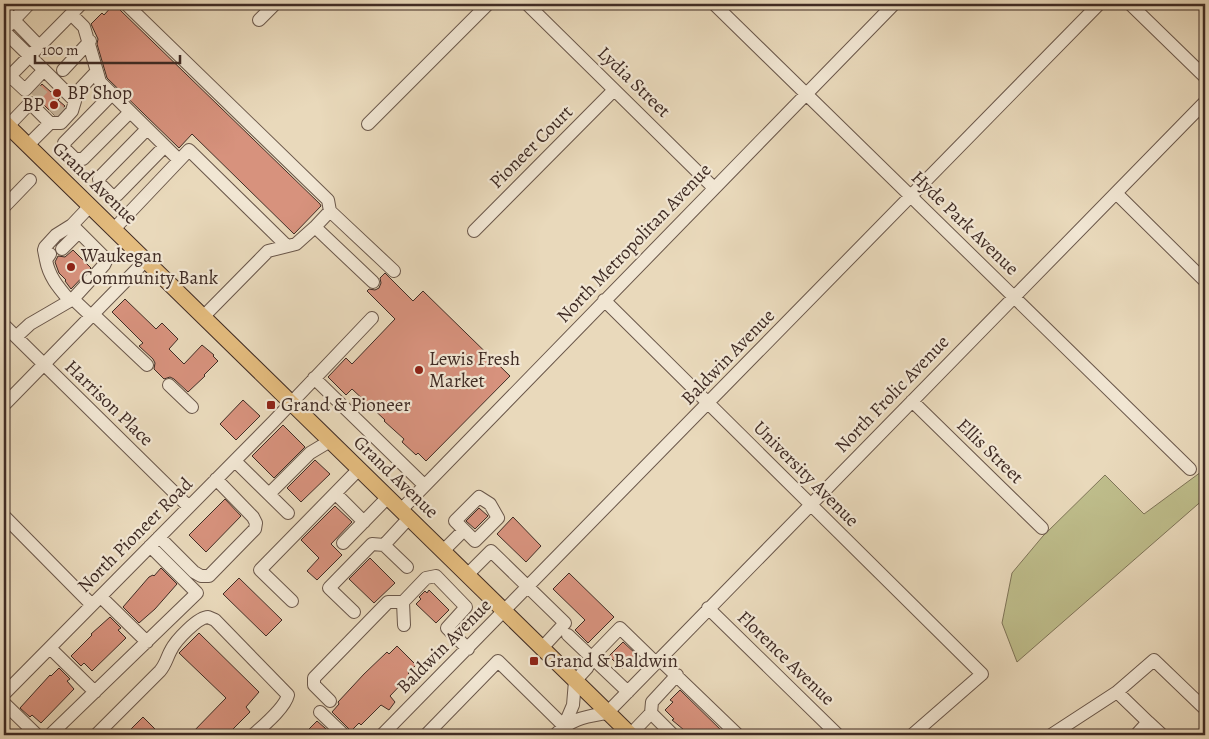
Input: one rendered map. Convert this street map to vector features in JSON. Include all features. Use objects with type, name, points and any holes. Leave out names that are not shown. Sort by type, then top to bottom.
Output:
[{"type":"main road","name":"Grand Avenue","points":[[6,124],[630,735]]},
{"type":"street","points":[[29,4],[4,31],[29,56],[71,96],[75,101],[72,111],[61,123],[50,119],[30,97],[7,79],[29,56],[81,4]]},
{"type":"street","points":[[126,4],[328,200],[330,211],[394,271]]},
{"type":"street","points":[[259,20],[276,4]]},
{"type":"street","points":[[368,124],[488,4]]},
{"type":"street","name":"Lydia Street","points":[[527,4],[714,188]]},
{"type":"street","name":"Hyde Park Avenue","points":[[714,4],[1190,469]]},
{"type":"street","name":"North Metropolitan Avenue","points":[[384,545],[424,485],[894,4]]},
{"type":"street","name":"Baldwin Avenue","points":[[383,735],[1099,4]]},
{"type":"street","points":[[1130,4],[1205,77]]},
{"type":"street","points":[[4,10],[40,46]]},
{"type":"street","points":[[71,14],[84,27],[90,41],[100,82],[179,160]]},
{"type":"street","points":[[6,124],[30,97],[90,41]]},
{"type":"street","points":[[71,96],[97,71]]},
{"type":"street","name":"Pioneer Court","points":[[474,231],[614,90]]},
{"type":"street","points":[[112,94],[64,143],[65,149],[75,159],[83,159],[130,112]]},
{"type":"street","name":"North Frolic Avenue","points":[[607,712],[1205,102]]},
{"type":"street","points":[[28,145],[50,119]]},
{"type":"street","points":[[147,129],[99,179],[100,184],[111,195],[117,195],[165,146]]},
{"type":"street","points":[[114,229],[188,150],[287,246]]},
{"type":"street","points":[[4,206],[30,180]]},
{"type":"street","points":[[1116,193],[1205,282]]},
{"type":"street","points":[[90,206],[53,255],[55,283],[71,300],[92,315],[146,365]]},
{"type":"street","points":[[204,316],[268,251],[296,244],[330,211]]},
{"type":"street","points":[[315,227],[373,282]]},
{"type":"street","points":[[53,255],[44,250],[45,247],[56,235],[75,228]]},
{"type":"street","points":[[16,337],[30,324],[71,300],[104,265],[106,261],[104,257],[75,228]]},
{"type":"street","points":[[4,405],[146,260]]},
{"type":"street","name":"University Avenue","points":[[604,300],[982,674],[912,735]]},
{"type":"street","name":"North Pioneer Road","points":[[4,694],[292,403],[372,318]]},
{"type":"street","name":"Harrison Place","points":[[4,325],[189,507]]},
{"type":"street","points":[[314,378],[424,485]]},
{"type":"street","points":[[169,385],[192,407]]},
{"type":"street","name":"Ellis Street","points":[[912,401],[1042,528]]},
{"type":"street","points":[[269,494],[310,452],[330,441]]},
{"type":"street","points":[[234,461],[288,513]]},
{"type":"street","points":[[292,601],[260,570],[359,469]]},
{"type":"street","points":[[155,542],[200,576],[209,576],[255,529],[256,523],[253,517],[216,479]]},
{"type":"street","points":[[336,494],[364,522]]},
{"type":"street","points":[[343,543],[388,497]]},
{"type":"street","points":[[4,516],[96,601],[146,642]]},
{"type":"street","points":[[443,551],[464,530]]},
{"type":"street","points":[[50,735],[197,593],[155,542]]},
{"type":"street","points":[[354,612],[329,588],[372,544],[384,545],[407,567]]},
{"type":"street","points":[[467,575],[491,551],[529,587],[565,623],[542,648]]},
{"type":"street","points":[[330,701],[314,685],[314,678],[388,602],[403,602],[426,578],[436,576],[466,607],[447,628],[468,649]]},
{"type":"street","points":[[403,602],[404,625]]},
{"type":"street","name":"Florence Avenue","points":[[708,608],[838,735]]},
{"type":"street","points":[[96,735],[160,671],[174,645],[196,622],[201,618],[208,617],[221,627],[288,695],[281,707],[253,735]]},
{"type":"street","points":[[559,731],[573,705],[575,681],[587,668],[592,657],[620,628],[658,662],[677,675],[738,735]]},
{"type":"street","points":[[568,635],[628,692]]},
{"type":"street","points":[[50,648],[95,692]]},
{"type":"street","points":[[1052,735],[1117,692],[1154,660],[1205,709]]},
{"type":"street","points":[[426,735],[498,661],[559,731]]},
{"type":"street","points":[[630,735],[651,714],[652,702],[677,675]]},
{"type":"street","points":[[1117,692],[1162,735]]},
{"type":"street","points":[[4,703],[37,735]]},
{"type":"street","points":[[320,712],[344,735]]},
{"type":"street","points":[[559,731],[585,716],[607,712]]},
{"type":"street","points":[[651,714],[673,735]]},
{"type":"street","points":[[1136,735],[1148,722]]},
{"type":"shaded area","points":[[1205,469],[1205,498],[1017,662],[1002,623],[1012,573],[1043,536],[1105,475],[1144,514]]},
{"type":"building","points":[[114,4],[118,4],[120,10],[320,204],[321,206],[294,234],[192,134],[179,148],[107,78],[97,44],[98,39],[91,24],[102,13],[104,15]]},
{"type":"building","name":"BP","points":[[42,84],[51,92],[53,90],[60,98],[58,100],[65,106],[57,115],[54,115],[33,94]]},
{"type":"building","name":"Waukegan Community Bank","points":[[73,250],[91,268],[71,289],[59,273],[55,262],[58,256],[65,257]]},
{"type":"building","name":"Lewis Fresh Market","points":[[385,273],[413,301],[423,291],[510,376],[426,461],[418,453],[416,455],[402,442],[404,439],[352,389],[346,395],[328,377],[346,358],[352,364],[395,319],[367,291],[379,288],[380,278]]},
{"type":"building","points":[[125,299],[156,329],[162,323],[178,339],[169,349],[184,364],[202,345],[214,355],[218,361],[188,392],[174,379],[170,377],[164,379],[154,369],[155,363],[153,359],[139,346],[143,343],[112,312]]},
{"type":"building","points":[[243,400],[260,416],[236,440],[220,424]]},
{"type":"building","points":[[283,425],[305,447],[274,478],[252,456]]},
{"type":"building","points":[[315,460],[330,474],[301,502],[287,488]]},
{"type":"building","points":[[225,499],[241,516],[206,552],[189,535]]},
{"type":"building","points":[[335,506],[352,522],[331,544],[342,555],[317,580],[307,571],[319,558],[301,540]]},
{"type":"building","points":[[479,508],[488,516],[475,529],[466,521]]},
{"type":"building","points":[[513,517],[541,546],[526,562],[497,534]]},
{"type":"building","points":[[370,558],[395,583],[374,603],[349,579]]},
{"type":"building","points":[[161,568],[177,584],[155,609],[139,623],[123,607],[149,577],[154,576]]},
{"type":"building","points":[[569,573],[614,617],[588,643],[575,630],[585,620],[553,589]]},
{"type":"building","points":[[239,578],[282,620],[266,636],[223,594]]},
{"type":"building","points":[[429,590],[449,610],[436,623],[416,604],[421,599],[419,597]]},
{"type":"building","points":[[110,617],[121,628],[118,630],[126,638],[92,671],[84,663],[81,666],[71,656]]},
{"type":"building","points":[[199,633],[259,692],[246,707],[250,712],[227,735],[190,735],[226,698],[179,653]]},
{"type":"building","points":[[623,642],[636,654],[622,669],[609,656]]},
{"type":"building","points":[[397,646],[416,665],[408,673],[410,675],[390,696],[395,702],[389,710],[381,705],[361,725],[359,723],[351,731],[332,712],[339,704],[338,702],[364,674],[387,652],[389,654]]},
{"type":"building","points":[[59,668],[70,679],[67,681],[74,689],[41,723],[32,715],[30,717],[20,708],[50,675]]},
{"type":"building","points":[[680,690],[724,733],[722,735],[690,735],[672,720],[674,719],[665,710],[673,702],[670,700]]},
{"type":"building","points":[[143,717],[161,735],[125,735]]},
{"type":"building","points":[[317,721],[333,735],[310,735],[307,731]]},
{"type":"tunnel","points":[[35,97],[44,87]]},
{"type":"tunnel","points":[[53,114],[62,104]]},
{"type":"place","name":"BP Shop","points":[[57,93]]},
{"type":"place","name":"BP","points":[[54,105]]},
{"type":"place","name":"Waukegan Community Bank","points":[[71,267]]},
{"type":"place","name":"Lewis Fresh Market","points":[[419,370]]},
{"type":"place","name":"Grand & Pioneer","points":[[271,405]]},
{"type":"place","name":"Grand & Baldwin","points":[[534,661]]}]
